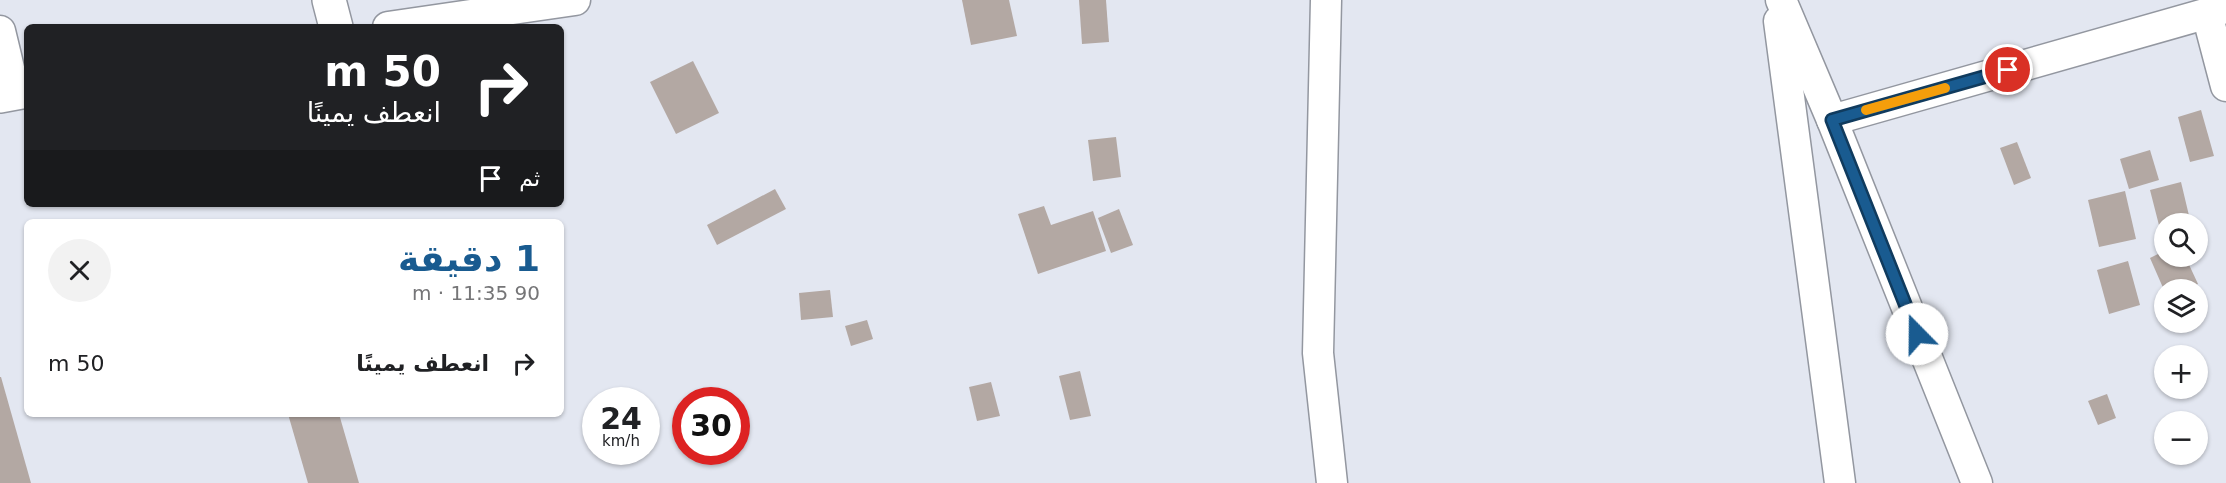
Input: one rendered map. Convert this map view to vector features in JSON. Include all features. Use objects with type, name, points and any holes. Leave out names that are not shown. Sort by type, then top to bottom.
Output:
[{"type":"street","points":[[329,0],[335,24]]},
{"type":"street","points":[[409,24],[575,0]]},
{"type":"street","points":[[1326,0],[1318,353],[1332,483]]},
{"type":"street","points":[[1776,0],[1844,478]]},
{"type":"street","points":[[1781,0],[1832,120],[1977,483]]},
{"type":"street","points":[[1832,120],[2216,11],[2226,87]]},
{"type":"street","points":[[0,32],[14,94]]},
{"type":"building","points":[[962,0],[1009,0],[1017,36],[971,45]]},
{"type":"building","points":[[1079,0],[1106,0],[1109,42],[1082,44]]},
{"type":"building","points":[[693,61],[719,113],[676,134],[650,82]]},
{"type":"building","points":[[2201,110],[2214,156],[2190,162],[2178,117]]},
{"type":"building","points":[[1116,137],[1121,177],[1093,181],[1088,140]]},
{"type":"building","points":[[2017,142],[2031,178],[2014,185],[2000,148]]},
{"type":"building","points":[[2150,150],[2159,180],[2129,189],[2120,159]]},
{"type":"building","points":[[2181,182],[2188,213],[2156,213],[2150,190]]},
{"type":"building","points":[[775,189],[786,209],[717,245],[707,225]]},
{"type":"building","points":[[2125,191],[2136,239],[2099,247],[2088,200]]},
{"type":"building","points":[[1044,206],[1051,225],[1093,211],[1106,251],[1038,274],[1018,214]]},
{"type":"building","points":[[1119,209],[1133,245],[1111,253],[1098,218]]},
{"type":"building","points":[[2154,256],[2154,267],[2190,267],[2196,279],[2159,279],[2150,258]]},
{"type":"building","points":[[2128,261],[2140,305],[2109,314],[2097,270]]},
{"type":"building","points":[[830,290],[833,317],[801,320],[799,293]]},
{"type":"building","points":[[867,320],[873,339],[851,346],[845,326]]},
{"type":"building","points":[[1080,371],[1091,416],[1070,420],[1059,376]]},
{"type":"building","points":[[1,377],[31,483],[0,483]]},
{"type":"building","points":[[991,382],[1000,416],[977,421],[969,387]]},
{"type":"building","points":[[2107,394],[2116,418],[2098,425],[2088,401]]},
{"type":"building","points":[[289,417],[340,417],[359,483],[308,483]]},
{"type":"slow traffic","points":[[1866,110],[1945,88]]},
{"type":"route","points":[[1917,334],[1832,120],[2008,70]]}]
